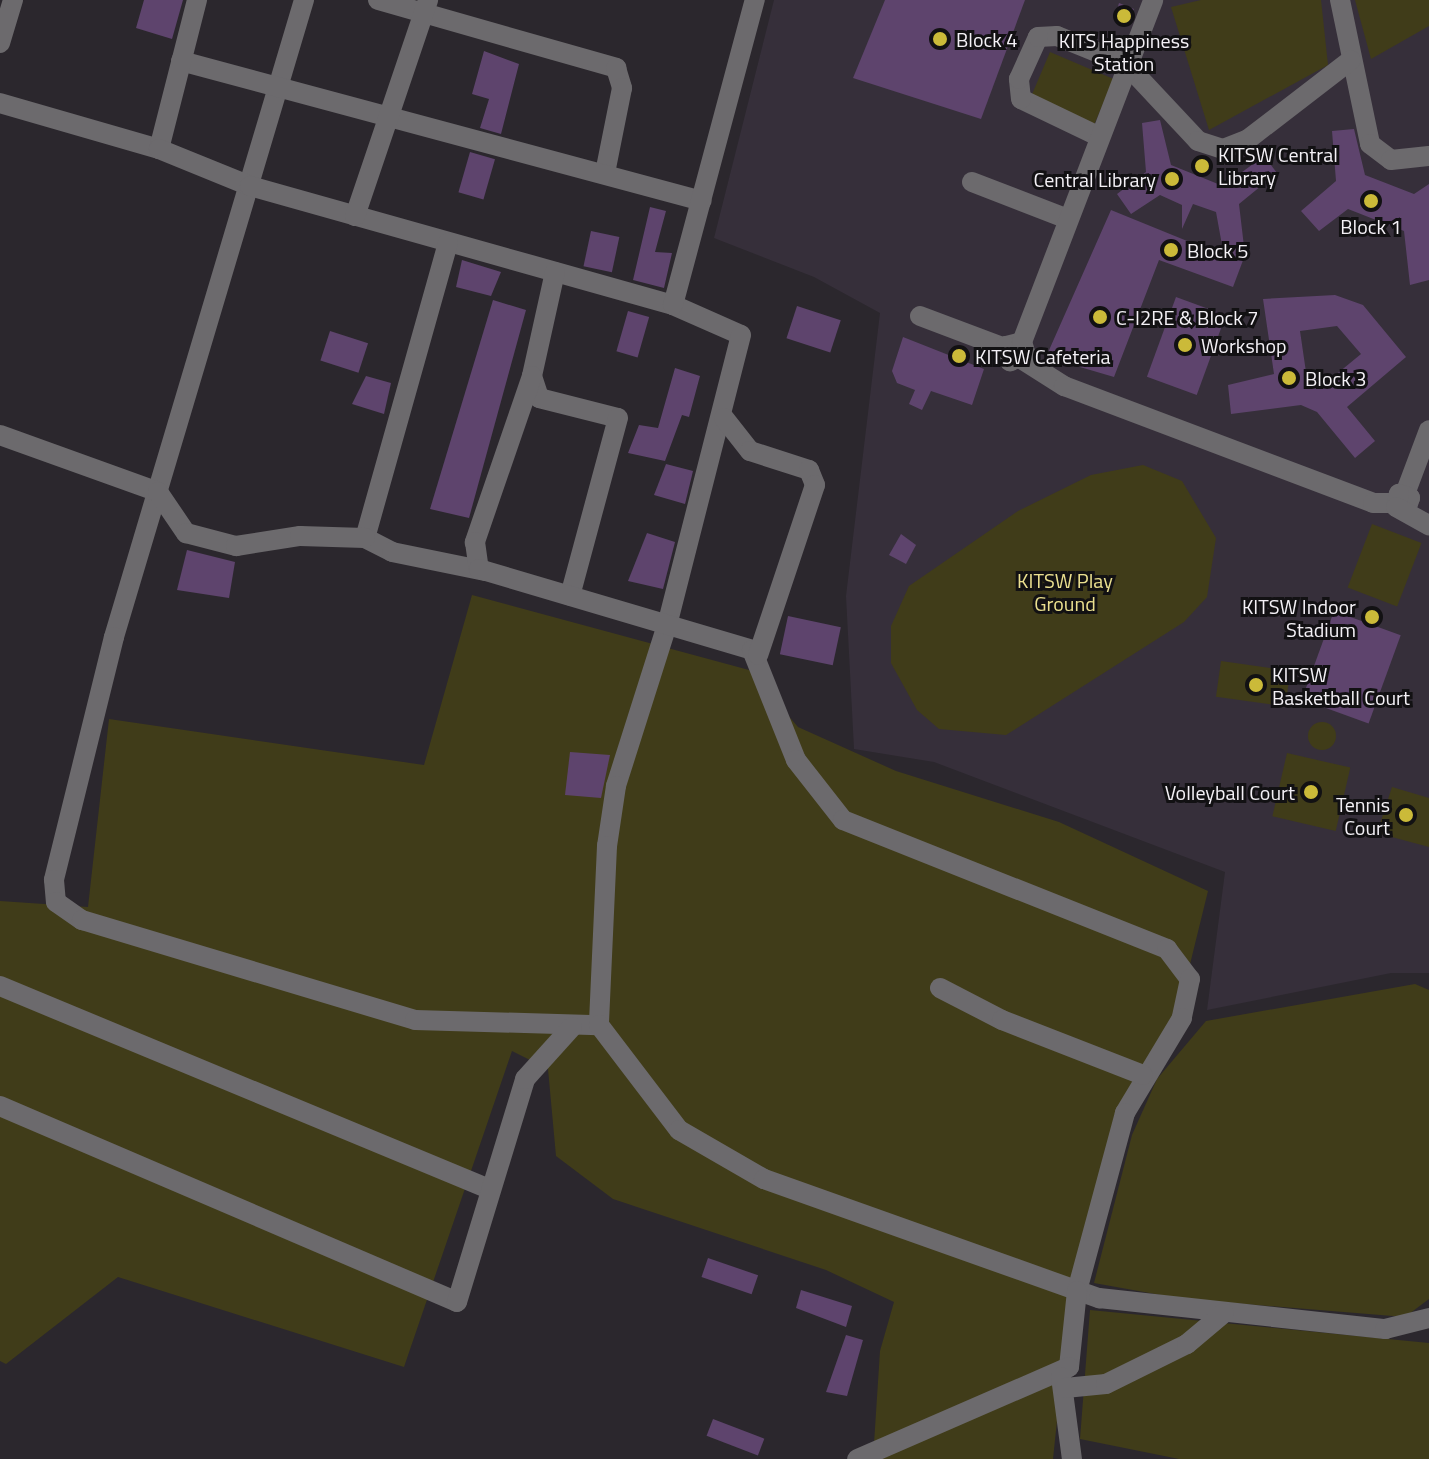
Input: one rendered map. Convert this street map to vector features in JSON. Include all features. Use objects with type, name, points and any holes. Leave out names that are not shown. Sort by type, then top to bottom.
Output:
[{"type":"street","points":[[0,43],[13,0]]},
{"type":"street","points":[[159,149],[197,0]]},
{"type":"street","points":[[304,0],[98,697],[54,880],[56,902],[82,920],[415,1020],[572,1027],[599,1025]]},
{"type":"street","points":[[378,0],[426,6],[616,68],[622,88],[605,173]]},
{"type":"street","points":[[673,305],[755,0]]},
{"type":"street","points":[[1017,350],[1153,0]]},
{"type":"street","points":[[1340,0],[1370,144],[1391,160],[1429,156]]},
{"type":"street","points":[[355,216],[426,6]]},
{"type":"street","points":[[1098,136],[1025,103],[1019,79],[1043,34],[1126,64],[1198,141],[1223,149],[1247,140],[1351,60]]},
{"type":"street","points":[[181,61],[278,84],[702,201]]},
{"type":"street","points":[[0,103],[159,149],[250,186],[673,305],[741,335],[724,418],[667,625],[616,786],[596,986],[599,1025],[679,1130],[722,1160],[1077,1291],[1224,1313],[1385,1329],[1425,1325]]},
{"type":"street","points":[[972,182],[1068,219]]},
{"type":"street","points":[[365,538],[448,243]]},
{"type":"street","points":[[487,572],[473,554],[532,376],[555,272]]},
{"type":"street","points":[[920,316],[1017,350],[1064,386],[1373,503],[1402,502],[1429,525]]},
{"type":"street","points":[[532,376],[539,398],[618,418],[570,596]]},
{"type":"street","points":[[724,418],[750,451],[809,470],[815,485],[758,655],[796,760],[843,820],[1167,949],[1183,962],[1190,979],[1182,1018],[1143,1075],[1125,1113],[1077,1291],[1071,1361],[1062,1380],[1072,1459]]},
{"type":"street","points":[[1402,502],[1429,430]]},
{"type":"street","points":[[0,435],[158,492],[186,533],[236,546],[300,536],[365,538],[392,552],[487,572],[758,655]]},
{"type":"street","points":[[0,986],[489,1189]]},
{"type":"street","points":[[940,988],[1143,1075]]},
{"type":"street","points":[[0,1106],[451,1303],[464,1291],[489,1189],[525,1079],[544,1050],[572,1027]]},
{"type":"street","points":[[857,1459],[1062,1380],[1106,1384],[1187,1344],[1224,1313]]},
{"type":"shaded area","points":[[774,0],[1429,0],[1429,973],[1391,973],[1207,1010],[1225,872],[934,762],[854,749],[846,596],[880,313],[814,277],[714,238]]},
{"type":"green space","points":[[1201,0],[1321,0],[1328,65],[1209,130],[1171,7]]},
{"type":"green space","points":[[1355,0],[1429,0],[1429,26],[1371,59]]},
{"type":"green space","points":[[1050,52],[1114,79],[1093,128],[1029,101]]},
{"type":"green space","name":"KITSW Play Ground","points":[[1143,465],[1182,481],[1216,538],[1207,597],[1184,622],[1006,735],[939,729],[917,710],[891,663],[891,626],[909,586],[1018,511],[1091,475]]},
{"type":"green space","points":[[1372,524],[1421,543],[1397,606],[1348,587]]},
{"type":"green space","points":[[472,595],[749,670],[798,727],[896,771],[1059,822],[1208,891],[1179,1009],[1108,1140],[1072,1277],[1053,1459],[873,1459],[880,1351],[894,1302],[826,1270],[613,1199],[556,1156],[548,1069],[512,1051],[404,1367],[118,1277],[6,1364],[0,1361],[0,901],[88,907],[109,719],[424,765]]},
{"type":"green space","points":[[1221,661],[1290,671],[1285,706],[1216,697]]},
{"type":"green space","points":[[1322,722],[1332,726],[1336,736],[1332,746],[1322,750],[1312,746],[1308,736],[1312,726]]},
{"type":"green space","name":"Volleyball Court","points":[[1287,753],[1350,768],[1336,831],[1272,816]]},
{"type":"green space","name":"Tennis Court","points":[[1392,787],[1429,798],[1429,847],[1377,833]]},
{"type":"green space","points":[[1415,984],[1429,990],[1429,1299],[1405,1317],[1183,1299],[1094,1283],[1132,1135],[1157,1079],[1206,1021]]},
{"type":"green space","points":[[1090,1310],[1429,1343],[1429,1459],[1179,1459],[1080,1439]]},
{"type":"building","points":[[144,0],[183,0],[172,39],[136,28]]},
{"type":"building","name":"Block 4","points":[[885,0],[1025,0],[981,119],[853,78]]},
{"type":"building","points":[[1119,3],[1134,9],[1128,21],[1115,17]]},
{"type":"building","points":[[484,51],[519,64],[501,134],[480,128],[489,99],[472,94]]},
{"type":"building","points":[[1160,120],[1171,165],[1223,186],[1264,156],[1277,173],[1239,204],[1245,255],[1233,287],[1159,260],[1114,377],[1046,357],[1111,210],[1224,256],[1216,212],[1193,204],[1182,229],[1182,205],[1160,195],[1131,214],[1117,194],[1146,172],[1142,123]]},
{"type":"building","name":"Block 1","points":[[1354,129],[1365,175],[1414,194],[1429,184],[1429,280],[1410,285],[1404,231],[1348,209],[1319,231],[1301,211],[1336,181],[1332,131]]},
{"type":"building","points":[[470,152],[495,159],[483,200],[458,192]]},
{"type":"building","points":[[650,207],[666,211],[655,252],[672,253],[664,288],[633,280]]},
{"type":"building","points":[[591,231],[619,237],[612,272],[584,266]]},
{"type":"building","points":[[462,260],[501,272],[491,296],[456,287]]},
{"type":"building","name":"Block 3","points":[[1335,295],[1363,305],[1406,357],[1347,407],[1375,441],[1355,458],[1317,412],[1301,405],[1231,414],[1228,385],[1274,374],[1263,299]],"holes":[[[1337,326],[1361,354],[1327,382],[1306,372],[1300,331]]]},
{"type":"building","name":"Workshop","points":[[1176,297],[1226,315],[1197,395],[1147,377]]},
{"type":"building","points":[[493,300],[526,310],[469,518],[430,509]]},
{"type":"building","points":[[797,306],[841,320],[830,353],[786,338]]},
{"type":"building","points":[[628,311],[649,317],[638,357],[616,351]]},
{"type":"building","points":[[330,331],[368,343],[358,373],[320,360]]},
{"type":"building","points":[[903,337],[984,369],[972,405],[931,391],[922,410],[909,404],[915,390],[897,383],[892,371]]},
{"type":"building","points":[[675,368],[700,376],[689,417],[682,415],[665,461],[628,453],[639,425],[658,428]]},
{"type":"building","points":[[366,376],[391,383],[384,414],[352,404]]},
{"type":"building","points":[[666,464],[693,471],[685,504],[654,495]]},
{"type":"building","points":[[647,533],[675,542],[663,589],[628,581]]},
{"type":"building","points":[[901,534],[916,545],[906,564],[889,555]]},
{"type":"building","points":[[187,550],[235,562],[229,598],[177,590]]},
{"type":"building","points":[[1334,611],[1401,635],[1369,724],[1302,699]]},
{"type":"building","points":[[788,616],[841,627],[833,665],[780,654]]},
{"type":"building","points":[[570,752],[610,755],[601,798],[565,795]]},
{"type":"building","points":[[708,1258],[758,1275],[752,1294],[701,1277]]},
{"type":"building","points":[[801,1290],[852,1306],[846,1327],[796,1308]]},
{"type":"building","points":[[846,1335],[863,1340],[847,1396],[826,1392]]},
{"type":"building","points":[[713,1419],[764,1439],[758,1456],[707,1436]]},
{"type":"place","name":"KITS Happiness Station","points":[[1124,16]]},
{"type":"place","name":"Block 4","points":[[940,39]]},
{"type":"place","name":"KITSW Central Library","points":[[1202,166]]},
{"type":"place","name":"Central Library","points":[[1172,179]]},
{"type":"place","name":"Block 1","points":[[1371,201]]},
{"type":"place","name":"Block 5","points":[[1171,250]]},
{"type":"place","name":"C-I2RE & Block 7","points":[[1100,317]]},
{"type":"place","name":"Workshop","points":[[1185,345]]},
{"type":"place","name":"KITSW Cafeteria","points":[[959,356]]},
{"type":"place","name":"Block 3","points":[[1289,378]]},
{"type":"place","name":"KITSW Indoor Stadium","points":[[1372,617]]},
{"type":"place","name":"KITSW Basketball Court","points":[[1256,685]]},
{"type":"place","name":"Volleyball Court","points":[[1311,792]]},
{"type":"place","name":"Tennis Court","points":[[1406,815]]}]
